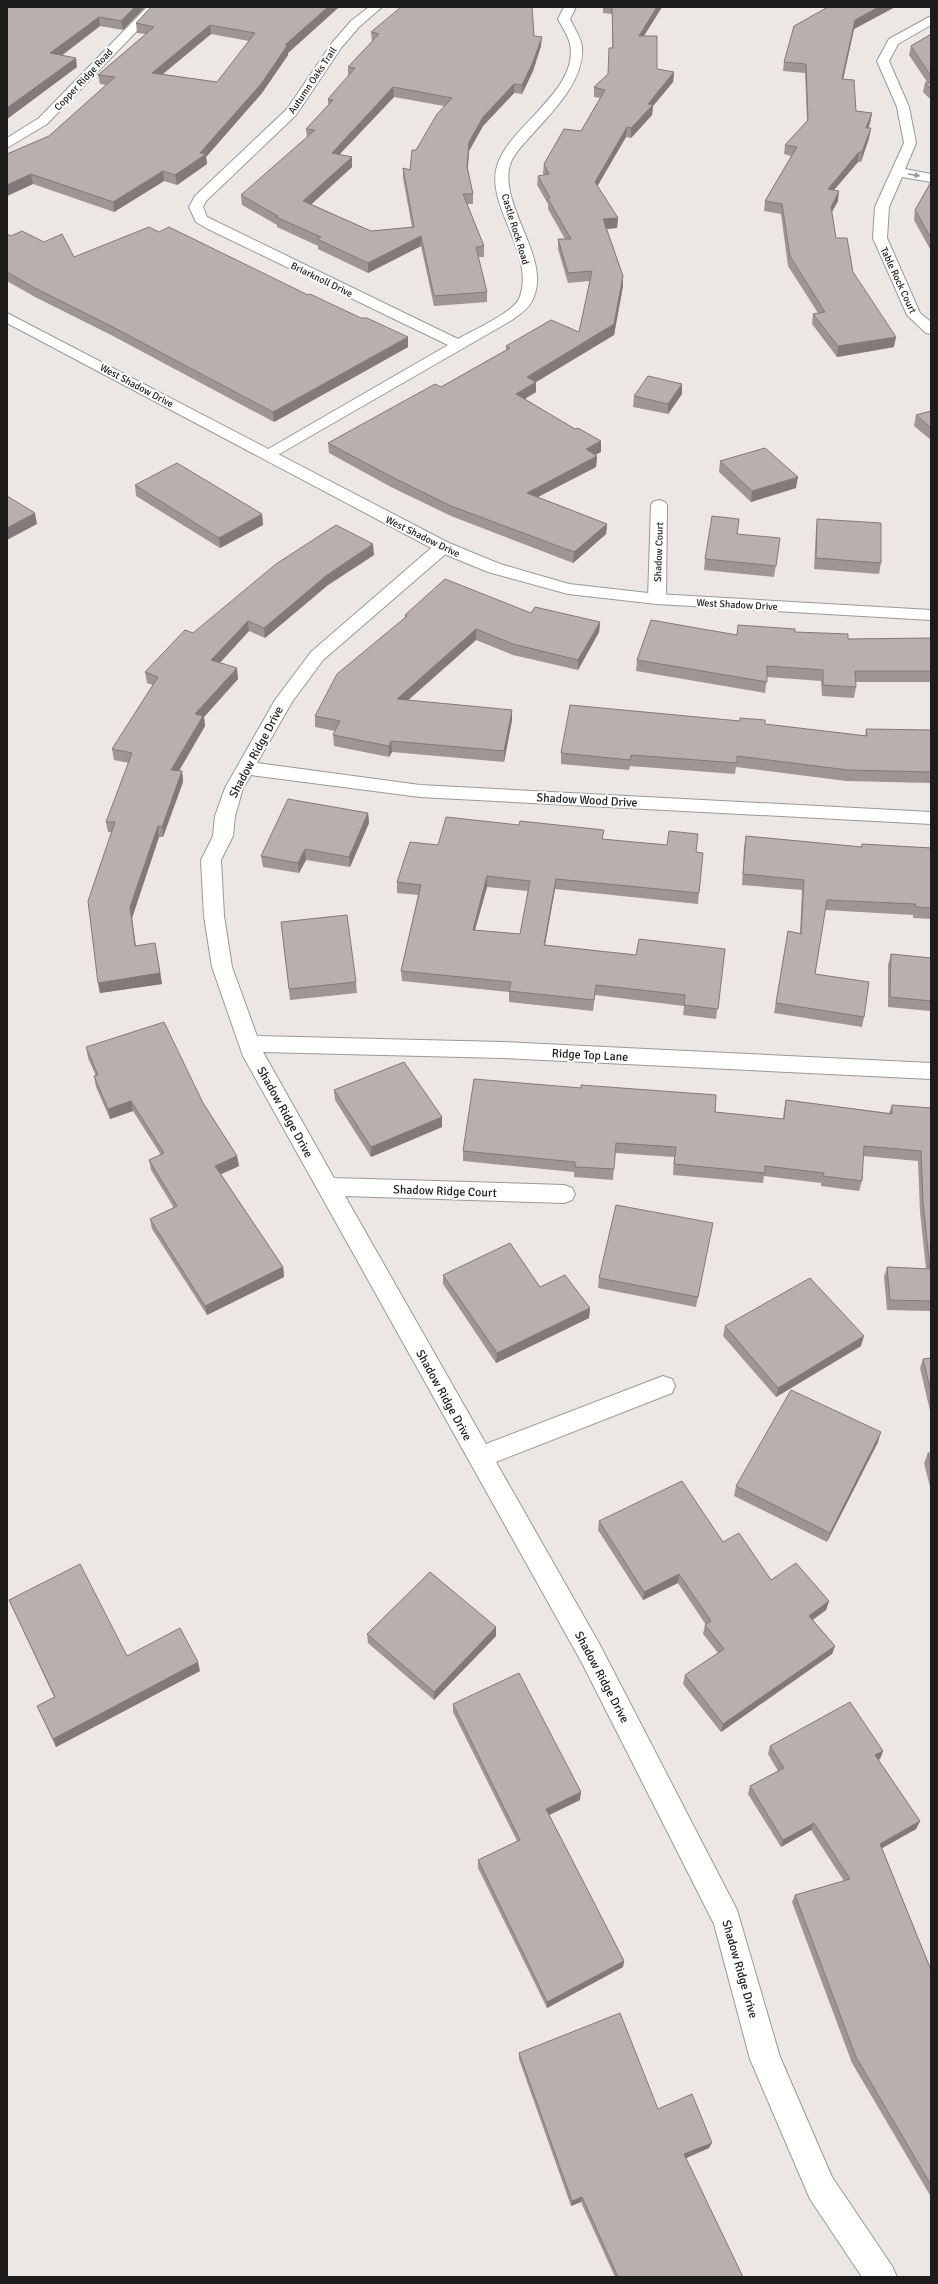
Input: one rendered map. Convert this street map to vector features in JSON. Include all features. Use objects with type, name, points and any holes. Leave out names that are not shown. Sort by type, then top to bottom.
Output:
[{"type":"street","name":"Copper Ridge Road","points":[[7,144],[44,121],[126,34],[154,7]]},
{"type":"street","name":"Autumn Oaks Trail","points":[[197,204],[200,199],[292,112],[336,46],[355,24],[376,7]]},
{"type":"street","name":"Castle Rock Road","points":[[269,456],[507,317],[519,308],[526,300],[529,269],[504,187],[502,171],[509,152],[538,119],[570,78],[577,57],[576,45],[564,19],[570,7]]},
{"type":"street","name":"Table Rock Court","points":[[931,20],[893,42],[883,61],[903,106],[910,143],[882,207],[880,238],[914,315],[931,330]]},
{"type":"street","points":[[900,167],[931,166]]},
{"type":"street","points":[[900,167],[931,178]]},
{"type":"street","name":"Briarknoll Drive","points":[[197,204],[196,207],[201,219],[212,226],[459,345]]},
{"type":"street","name":"West Shadow Drive","points":[[7,316],[443,547],[494,568],[568,589],[656,599],[931,615]]},
{"type":"street","name":"Shadow Court","points":[[656,599],[659,505]]},
{"type":"street","name":"Shadow Ridge Drive","points":[[443,547],[317,656],[284,700],[234,788],[225,816],[223,836],[212,860],[214,916],[222,967],[249,1044],[264,1076],[591,1654],[727,1920],[765,2059],[821,2188],[881,2277]]},
{"type":"street","name":"Shadow Wood Drive","points":[[245,768],[420,791],[931,818]]},
{"type":"street","name":"Ridge Top Lane","points":[[249,1044],[503,1050],[931,1071]]},
{"type":"street","name":"Shadow Ridge Court","points":[[327,1188],[564,1194]]},
{"type":"street","points":[[479,1458],[663,1386]]},
{"type":"building","points":[[7,7],[135,7],[121,21],[99,17],[50,53],[76,58],[7,108]]},
{"type":"building","points":[[151,7],[328,7],[285,45],[287,46],[261,84],[200,153],[206,154],[175,175],[163,171],[113,202],[31,174],[7,185],[7,154],[49,136],[115,77],[98,75],[154,27],[136,23]],"holes":[[[210,25],[255,33],[217,82],[152,73]]]},
{"type":"building","points":[[401,7],[532,7],[534,36],[542,37],[533,62],[522,85],[514,84],[483,117],[469,142],[467,167],[473,194],[463,194],[484,246],[476,247],[487,292],[434,296],[421,236],[368,263],[317,239],[321,237],[276,217],[278,216],[241,195],[315,130],[306,129],[333,100],[328,99],[355,68],[348,67],[379,34],[371,32]],"holes":[[[393,87],[452,98],[437,114],[416,150],[412,150],[410,170],[403,168],[414,227],[371,231],[303,201],[352,157],[332,153]]]},
{"type":"building","points":[[612,7],[657,7],[639,36],[657,36],[657,69],[674,72],[648,104],[653,105],[631,128],[627,127],[595,182],[618,218],[603,219],[623,276],[614,324],[527,377],[536,382],[516,394],[575,429],[578,428],[601,441],[586,449],[597,456],[527,493],[607,524],[574,552],[451,506],[328,443],[435,384],[441,387],[510,348],[506,346],[551,320],[579,332],[592,271],[568,273],[558,239],[571,239],[548,199],[550,198],[538,176],[549,174],[544,164],[564,129],[581,131],[605,90],[594,87],[608,74],[609,48],[613,48]]},
{"type":"building","points":[[828,7],[879,7],[855,20],[842,79],[854,80],[856,111],[872,113],[866,128],[871,128],[862,152],[859,152],[828,189],[839,191],[831,207],[836,238],[847,238],[853,272],[896,337],[838,346],[813,314],[825,312],[790,256],[782,204],[765,201],[797,147],[785,145],[808,120],[806,64],[784,62],[794,26]]},
{"type":"building","points":[[931,34],[931,76],[911,46]]},
{"type":"building","points":[[931,82],[931,89],[925,83]]},
{"type":"building","points":[[931,182],[931,238],[915,210]]},
{"type":"building","points":[[149,227],[159,232],[169,227],[308,295],[310,294],[361,318],[367,318],[408,337],[273,412],[7,272],[7,234],[11,236],[22,231],[44,242],[62,234],[74,257]]},
{"type":"building","points":[[648,376],[682,384],[668,404],[634,396]]},
{"type":"building","points":[[931,411],[931,428],[916,415]]},
{"type":"building","points":[[765,448],[798,477],[752,491],[720,461]]},
{"type":"building","points":[[177,463],[262,514],[219,538],[135,485]]},
{"type":"building","points":[[7,496],[35,513],[7,528]]},
{"type":"building","points":[[712,516],[739,519],[737,534],[780,538],[776,566],[705,559]]},
{"type":"building","points":[[817,519],[881,523],[881,563],[816,558]]},
{"type":"building","points":[[336,525],[373,544],[327,575],[264,628],[248,621],[211,660],[237,668],[195,714],[203,716],[171,770],[182,771],[162,827],[158,826],[130,907],[135,946],[155,943],[160,973],[98,983],[88,901],[115,822],[106,822],[132,753],[112,749],[158,677],[145,672],[185,630],[193,633],[276,564]]},
{"type":"building","points":[[445,579],[531,613],[535,607],[600,622],[578,660],[513,644],[476,629],[397,699],[512,710],[504,751],[391,741],[389,746],[333,735],[340,721],[315,716],[337,674],[407,616],[405,615]]},
{"type":"building","points":[[651,620],[737,635],[738,625],[795,629],[795,632],[848,634],[848,639],[931,638],[931,671],[855,671],[856,687],[823,685],[823,670],[767,666],[767,682],[637,660]]},
{"type":"building","points":[[570,705],[740,721],[740,718],[765,720],[765,724],[867,736],[866,729],[931,730],[931,772],[848,770],[737,756],[737,763],[631,755],[630,760],[561,753]]},
{"type":"building","points":[[288,799],[368,813],[349,857],[305,849],[298,863],[261,856]]},
{"type":"building","points":[[446,817],[519,825],[520,821],[604,830],[602,839],[667,845],[669,831],[698,834],[696,852],[703,853],[699,893],[556,879],[544,945],[636,955],[639,939],[725,949],[718,1009],[684,1005],[685,995],[596,985],[594,1000],[509,991],[511,982],[401,971],[421,885],[397,882],[410,842],[438,845]],"holes":[[[487,876],[530,881],[520,934],[473,930]]]},
{"type":"building","points":[[746,836],[862,847],[862,844],[931,848],[931,908],[916,907],[915,904],[827,900],[815,974],[869,982],[864,1017],[776,1003],[788,931],[801,934],[804,880],[743,874]]},
{"type":"building","points":[[347,915],[356,982],[289,989],[281,922]]},
{"type":"building","points":[[891,954],[931,958],[931,1001],[890,997]]},
{"type":"building","points":[[164,1022],[203,1103],[237,1156],[215,1166],[283,1267],[205,1306],[150,1219],[177,1206],[149,1160],[164,1153],[131,1101],[108,1109],[94,1076],[98,1075],[86,1047]]},
{"type":"building","points":[[404,1062],[442,1117],[371,1147],[334,1090]]},
{"type":"building","points":[[474,1079],[581,1088],[581,1085],[716,1095],[715,1112],[784,1119],[786,1100],[892,1114],[892,1105],[931,1108],[931,1301],[890,1300],[887,1267],[930,1269],[923,1202],[921,1151],[864,1146],[862,1181],[823,1176],[824,1173],[765,1166],[765,1173],[674,1164],[676,1147],[616,1143],[614,1169],[575,1167],[575,1162],[463,1151]]},
{"type":"building","points":[[616,1205],[713,1223],[698,1297],[599,1278]]},
{"type":"building","points":[[510,1243],[540,1287],[565,1275],[590,1308],[497,1353],[443,1275]]},
{"type":"building","points":[[810,1278],[864,1336],[778,1388],[725,1326]]},
{"type":"building","points":[[931,1358],[931,1392],[923,1359]]},
{"type":"building","points":[[791,1390],[881,1432],[830,1533],[736,1486]]},
{"type":"building","points":[[928,1453],[931,1453],[931,1468]]},
{"type":"building","points":[[682,1481],[723,1542],[739,1533],[771,1580],[796,1563],[829,1601],[809,1616],[835,1646],[723,1724],[685,1675],[724,1649],[705,1625],[711,1621],[679,1574],[644,1592],[599,1521]]},
{"type":"building","points":[[80,1564],[127,1656],[180,1628],[198,1662],[53,1739],[37,1706],[55,1697],[9,1600]]},
{"type":"building","points":[[430,1572],[496,1627],[434,1692],[367,1634]]},
{"type":"building","points":[[519,1673],[581,1792],[546,1809],[624,1961],[547,2002],[478,1860],[520,1840],[453,1704]]},
{"type":"building","points":[[850,1702],[883,1751],[875,1755],[920,1821],[880,1844],[931,1970],[931,2185],[856,2057],[795,1895],[850,1879],[814,1823],[783,1840],[750,1786],[784,1768],[770,1746]]},
{"type":"building","points":[[620,2013],[658,2109],[692,2094],[712,2143],[684,2154],[743,2277],[618,2277],[582,2197],[572,2201],[519,2053]]}]
